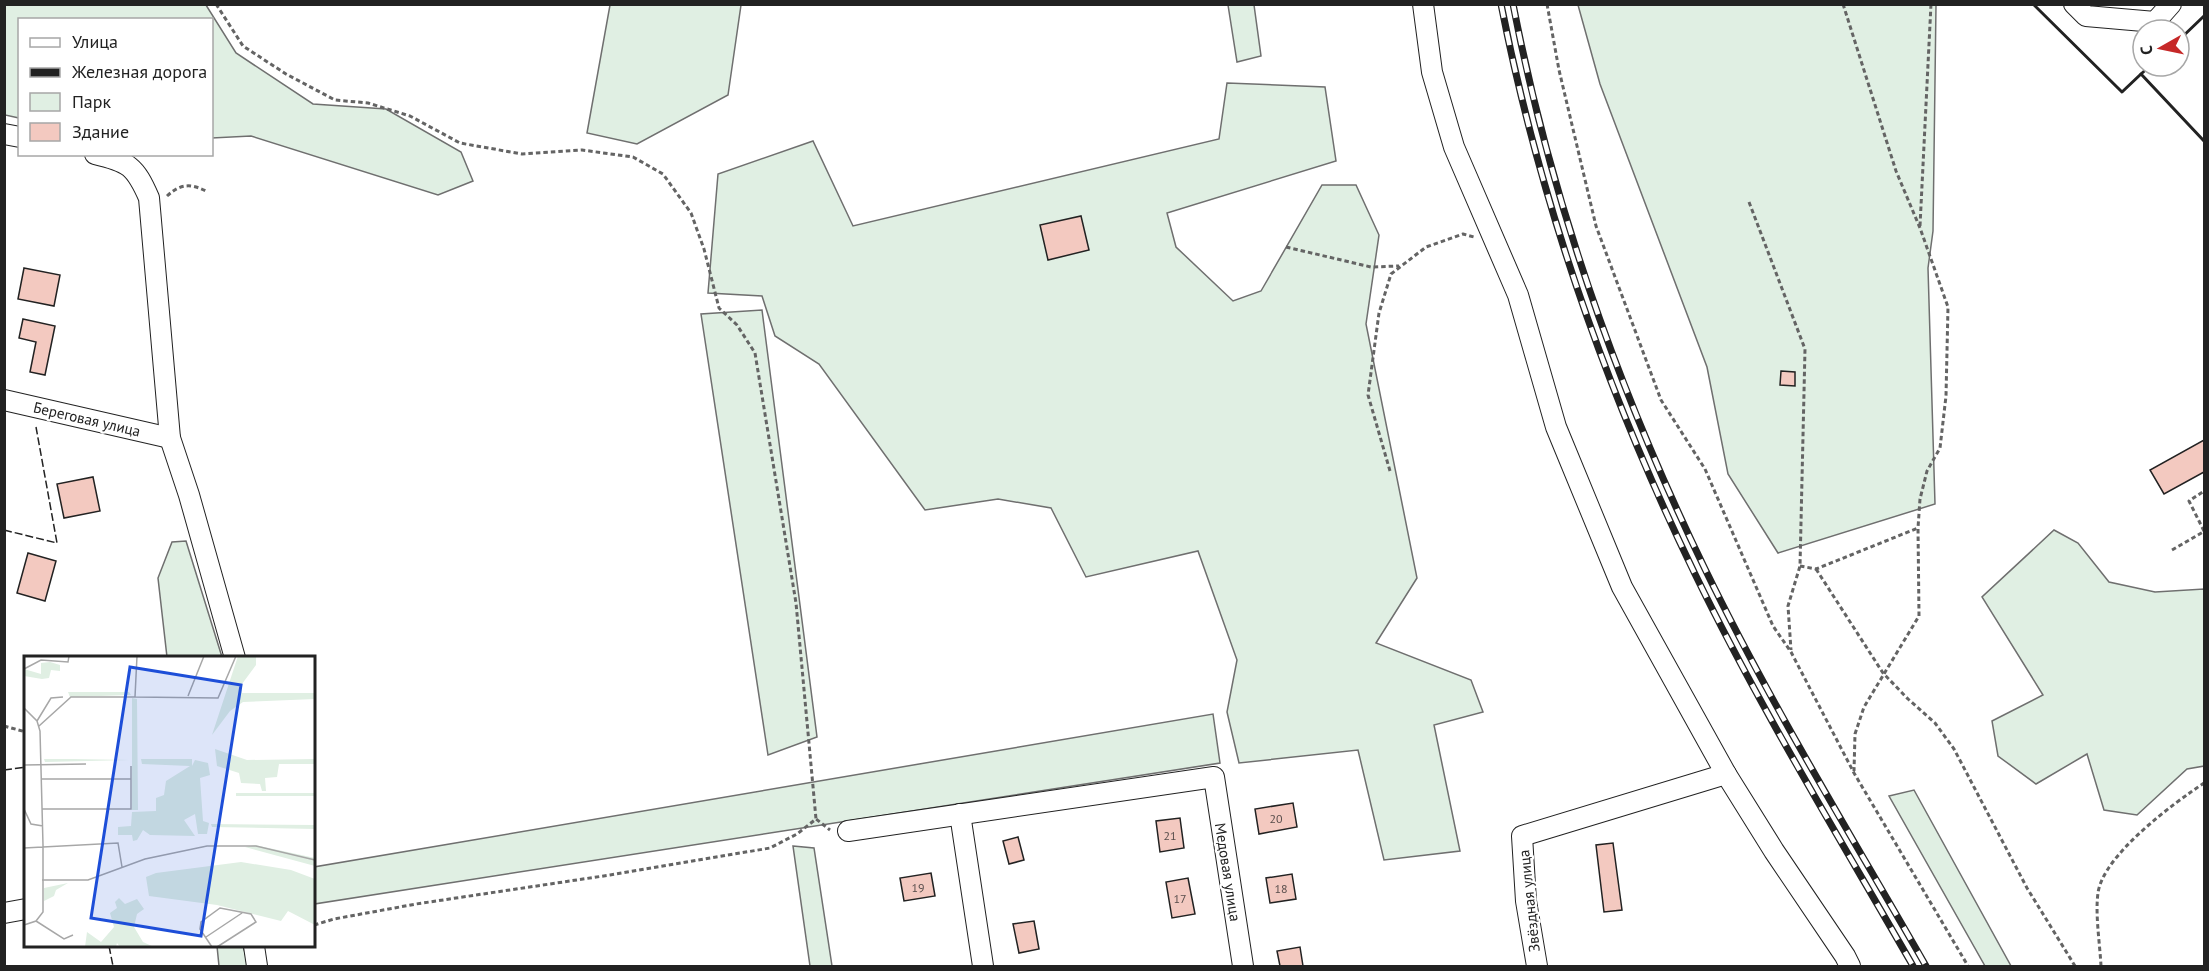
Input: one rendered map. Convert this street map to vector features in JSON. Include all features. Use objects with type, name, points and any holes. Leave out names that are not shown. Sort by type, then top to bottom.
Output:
[{"type":"street","points":[[1423,4],[1432,72],[1454,147],[1518,295],[1557,427],[1622,587],[1726,774],[1850,966]]},
{"type":"street","points":[[2074,4],[2086,16],[2155,22],[2171,4]]},
{"type":"street","points":[[103,156],[122,161],[140,177],[149,198],[170,438],[189,495],[235,656]]},
{"type":"street","name":"Береговая улица","points":[[4,400],[170,438]]},
{"type":"street","name":"Звёздная улица","points":[[1537,966],[1526,901],[1522,836],[1726,774]]},
{"type":"street","name":"Медовая улица","points":[[960,814],[1214,777],[1243,966]]},
{"type":"street","points":[[848,831],[960,814],[983,966]]},
{"type":"street","points":[[4,913],[24,909]]},
{"type":"street","points":[[254,947],[257,966]]},
{"type":"path","points":[[216,4],[243,46],[286,74],[335,100],[368,103],[410,116],[460,143],[522,154],[582,150],[633,157],[663,174],[691,213],[704,249],[719,308],[737,325],[755,353],[796,603],[816,819],[830,830],[848,831]]},
{"type":"path","points":[[1547,4],[1559,70],[1596,226],[1661,400],[1705,469],[1773,626],[1791,652],[1854,772],[1968,966]]},
{"type":"path","points":[[1843,4],[1896,171],[1920,228],[1948,307],[1946,396],[1940,448],[1927,471],[1920,499],[1919,616],[1864,707],[1855,734],[1854,772]]},
{"type":"path","points":[[1920,228],[1931,4]]},
{"type":"path","points":[[151,212],[177,187],[186,185],[206,191]]},
{"type":"path","points":[[1749,202],[1805,349],[1800,566],[1788,606],[1791,652]]},
{"type":"path","points":[[1390,471],[1368,395],[1379,313],[1391,274],[1426,247],[1463,234],[1495,245]]},
{"type":"path","points":[[1286,248],[1371,267],[1401,266]]},
{"type":"path","points":[[2172,550],[2204,531],[2189,501],[2205,491]]},
{"type":"path","points":[[1800,566],[1815,569],[1918,528]]},
{"type":"path","points":[[1815,569],[1883,673],[1935,723],[1954,749],[2027,888],[2075,966]]},
{"type":"path","points":[[4,726],[24,731]]},
{"type":"path","points":[[2101,966],[2098,892],[2106,870],[2156,816],[2205,783]]},
{"type":"path","points":[[315,925],[416,904],[770,848],[796,834],[816,819]]},
{"type":"green space","points":[[4,5],[206,5],[236,53],[313,104],[386,109],[461,152],[473,181],[438,195],[251,136],[213,138],[213,18],[18,18],[18,118],[5,115]]},
{"type":"green space","points":[[610,5],[741,5],[728,95],[637,144],[587,133]]},
{"type":"green space","points":[[1228,5],[1254,5],[1261,56],[1237,62]]},
{"type":"green space","points":[[1578,5],[1936,5],[1933,231],[1928,268],[1935,504],[1778,553],[1728,474],[1707,367],[1600,84]]},
{"type":"green space","points":[[1227,83],[1325,87],[1336,161],[1167,213],[1176,247],[1233,301],[1261,291],[1322,185],[1356,185],[1379,235],[1366,324],[1417,578],[1376,643],[1471,680],[1483,712],[1434,725],[1460,851],[1384,860],[1358,750],[1239,763],[1227,712],[1237,660],[1198,551],[1086,577],[1051,508],[998,499],[925,510],[819,364],[775,336],[762,296],[708,293],[718,174],[813,141],[853,226],[1219,139]]},
{"type":"green space","points":[[762,310],[817,737],[768,755],[701,314]]},
{"type":"green space","points":[[2054,530],[2078,543],[2109,582],[2155,592],[2204,589],[2204,766],[2187,769],[2137,815],[2104,810],[2087,754],[2036,784],[1998,756],[1992,721],[2043,695],[1982,597]]},
{"type":"green space","points":[[186,541],[222,656],[167,656],[158,578],[172,542]]},
{"type":"green space","points":[[1213,714],[1220,763],[315,904],[315,867]]},
{"type":"green space","points":[[1914,790],[2011,966],[1985,966],[1889,796]]},
{"type":"green space","points":[[793,846],[814,848],[832,966],[810,966]]},
{"type":"green space","points":[[217,947],[243,947],[249,966],[219,966]]},
{"type":"building","points":[[1081,216],[1089,250],[1048,260],[1040,225]]},
{"type":"building","points":[[24,268],[60,275],[54,306],[18,299]]},
{"type":"building","points":[[23,319],[55,326],[45,375],[30,372],[36,342],[19,338]]},
{"type":"building","points":[[1781,371],[1795,372],[1795,386],[1780,385]]},
{"type":"building","points":[[2204,440],[2204,472],[2164,494],[2150,470]]},
{"type":"building","points":[[93,477],[100,511],[64,518],[57,484]]},
{"type":"building","points":[[28,553],[56,561],[45,601],[17,593]]},
{"type":"building","points":[[1293,803],[1297,827],[1259,834],[1255,809]]},
{"type":"building","points":[[1180,818],[1184,848],[1160,852],[1156,821]]},
{"type":"building","points":[[1018,837],[1024,860],[1009,864],[1003,841]]},
{"type":"building","points":[[1613,843],[1622,910],[1604,912],[1596,845]]},
{"type":"building","points":[[931,873],[935,896],[904,901],[900,878]]},
{"type":"building","points":[[1292,874],[1296,899],[1270,903],[1266,878]]},
{"type":"building","points":[[1188,878],[1195,914],[1172,918],[1166,882]]},
{"type":"building","points":[[1034,921],[1039,949],[1019,953],[1013,924]]},
{"type":"building","points":[[1300,947],[1303,966],[1280,966],[1277,951]]},
{"type":"railway","points":[[1501,4],[1535,151],[1556,224],[1605,366],[1633,436],[1695,574],[1746,674],[1913,966]]},
{"type":"railway","points":[[1513,4],[1547,150],[1568,222],[1616,363],[1673,501],[1730,620],[1757,670],[1926,966]]},
{"type":"fence","points":[[4,530],[57,543],[36,427]]},
{"type":"fence","points":[[4,770],[24,767]]},
{"type":"fence","points":[[109,947],[113,966]]},
{"type":"wall","points":[[2033,4],[2122,92],[2137,78]]},
{"type":"wall","points":[[2191,28],[2204,16]]},
{"type":"wall","points":[[2145,78],[2204,141]]}]
